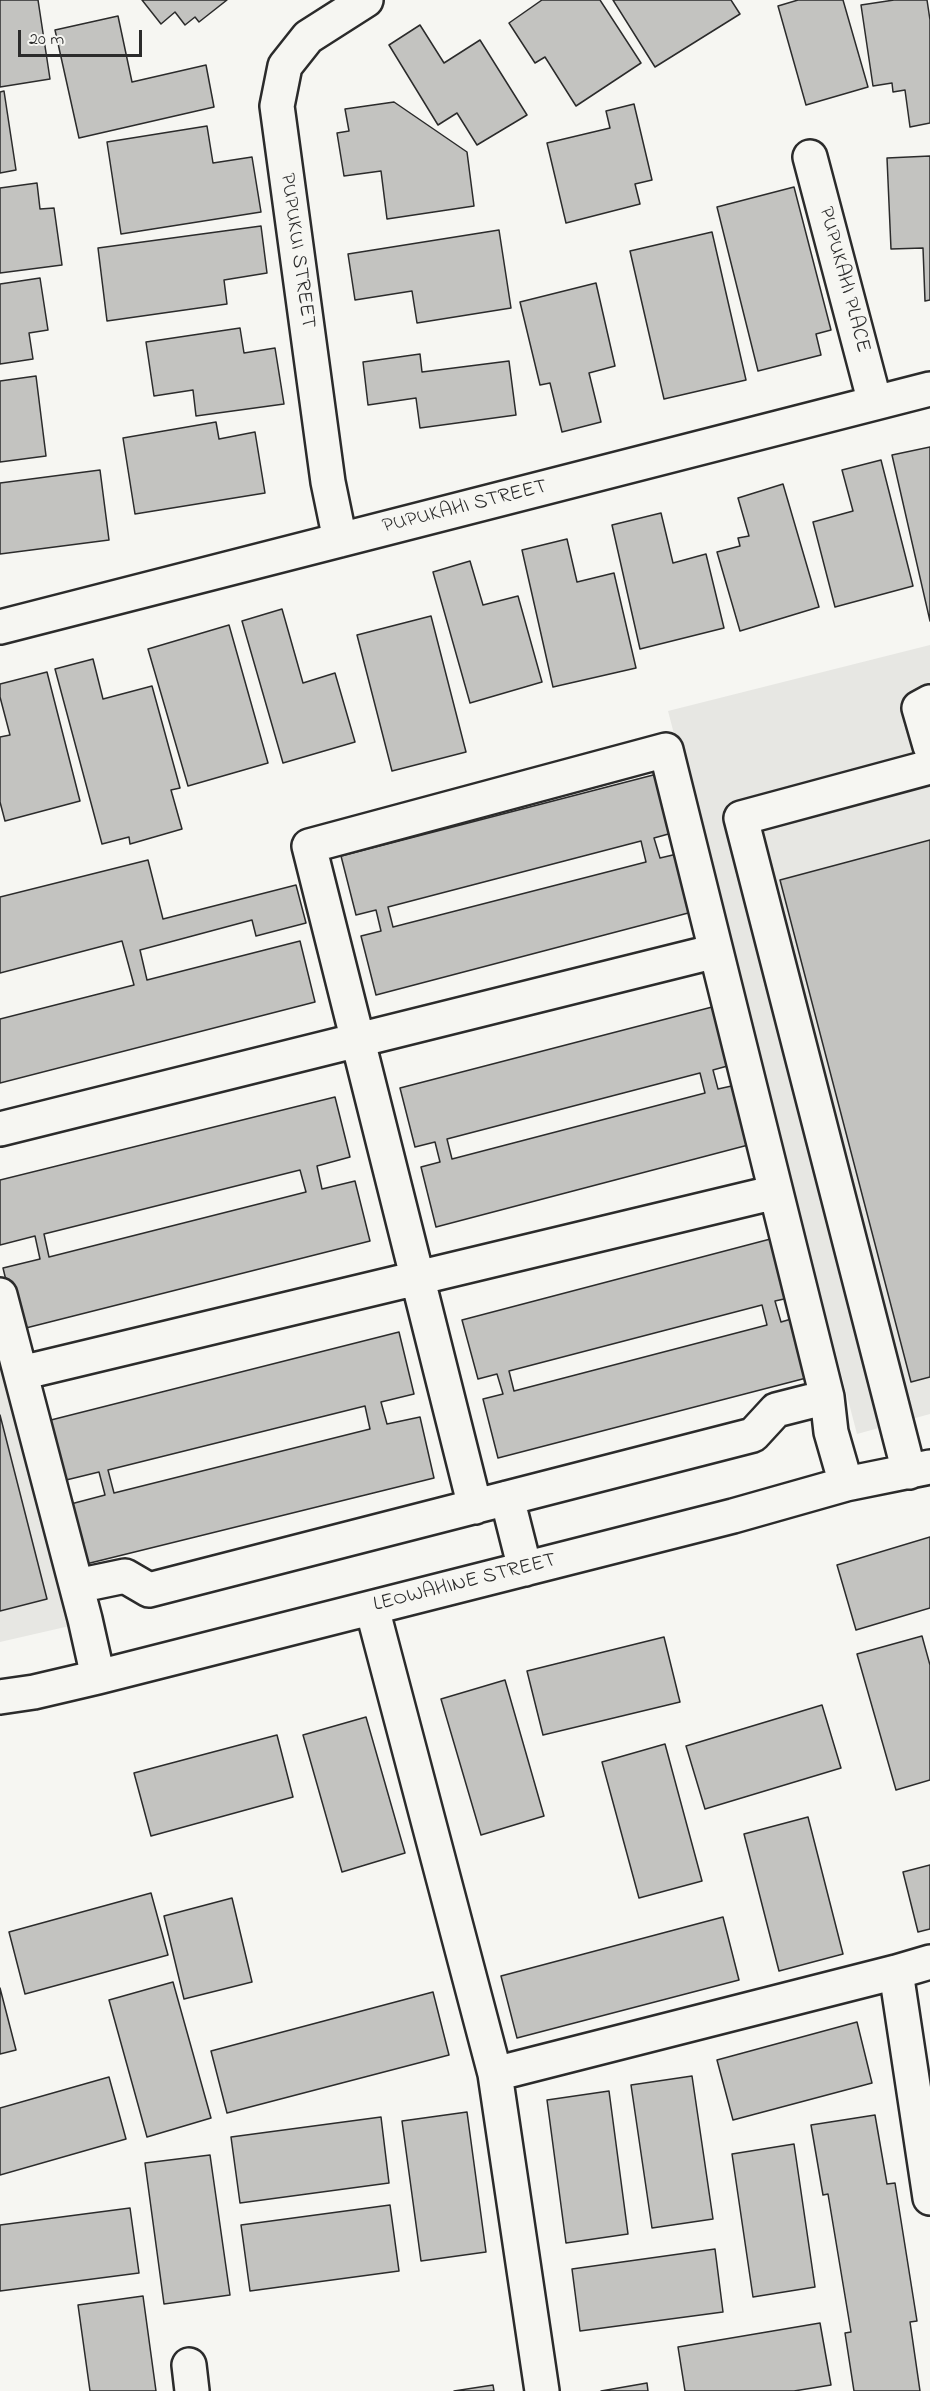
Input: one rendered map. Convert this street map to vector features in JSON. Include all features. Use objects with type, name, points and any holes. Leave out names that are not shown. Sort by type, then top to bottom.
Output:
[{"type":"street","name":"PUPUKUI STREET","points":[[340,540],[328,482],[277,106],[285,66],[308,37],[366,0]]},
{"type":"street","name":"PUPUKAHI PLACE","points":[[810,157],[875,404]]},
{"type":"street","name":"PUPUKAHI STREET","points":[[0,627],[930,389]]},
{"type":"street","points":[[930,702],[919,708],[930,746]]},
{"type":"street","points":[[474,1507],[309,846],[666,750],[827,1397],[831,1432],[846,1484]]},
{"type":"street","points":[[919,1470],[741,818],[930,767]]},
{"type":"street","points":[[0,1129],[716,951]]},
{"type":"street","points":[[21,1373],[776,1192]]},
{"type":"street","points":[[0,1294],[77,1586],[98,1677]]},
{"type":"street","points":[[77,1586],[125,1576],[149,1590],[753,1434],[776,1410],[827,1397]]},
{"type":"street","name":"LEOWAHINE STREET","points":[[0,1697],[34,1692],[98,1677],[733,1516],[846,1484],[919,1470]]},
{"type":"street","points":[[507,1498],[525,1569]]},
{"type":"street","points":[[372,1608],[495,2074],[542,2391]]},
{"type":"street","points":[[495,2074],[930,1962]]},
{"type":"street","points":[[896,1972],[930,2198]]},
{"type":"shaded area","points":[[930,645],[930,1414],[857,1434],[668,711]]},
{"type":"shaded area","points":[[0,1348],[74,1625],[0,1642]]},
{"type":"building","points":[[0,0],[38,0],[50,79],[0,87]]},
{"type":"building","points":[[142,0],[227,0],[199,22],[195,17],[185,25],[175,12],[161,24]]},
{"type":"building","points":[[542,0],[600,0],[641,63],[576,106],[545,57],[535,63],[509,23]]},
{"type":"building","points":[[613,0],[731,0],[740,14],[655,67]]},
{"type":"building","points":[[798,0],[843,0],[868,87],[806,105],[778,6]]},
{"type":"building","points":[[894,0],[927,0],[930,20],[930,123],[910,127],[905,90],[893,92],[892,83],[873,86],[861,5]]},
{"type":"building","points":[[118,16],[132,82],[206,65],[214,107],[79,138],[55,30]]},
{"type":"building","points":[[420,25],[444,63],[480,40],[527,115],[477,145],[457,113],[438,125],[389,45]]},
{"type":"building","points":[[4,91],[16,170],[0,173],[0,92]]},
{"type":"building","points":[[394,102],[467,152],[474,206],[387,219],[381,171],[344,176],[337,133],[349,131],[345,109]]},
{"type":"building","points":[[634,104],[652,180],[635,184],[640,204],[566,223],[547,143],[610,128],[606,111]]},
{"type":"building","points":[[207,126],[213,163],[252,157],[261,212],[121,234],[107,142]]},
{"type":"building","points":[[930,156],[930,300],[925,301],[923,248],[891,249],[887,158]]},
{"type":"building","points":[[37,183],[40,209],[54,208],[62,265],[0,273],[0,188]]},
{"type":"building","points":[[794,187],[831,330],[816,334],[821,355],[758,371],[717,207]]},
{"type":"building","points":[[261,226],[267,273],[224,280],[227,304],[107,321],[98,248]]},
{"type":"building","points":[[499,230],[511,308],[417,323],[412,291],[355,300],[348,254]]},
{"type":"building","points":[[712,232],[746,380],[664,399],[630,251]]},
{"type":"building","points":[[40,278],[48,330],[29,333],[33,359],[0,364],[0,284]]},
{"type":"building","points":[[596,283],[615,366],[589,373],[601,422],[562,432],[550,383],[540,385],[520,302]]},
{"type":"building","points":[[240,328],[244,353],[275,348],[284,404],[196,416],[193,390],[154,396],[146,342]]},
{"type":"building","points":[[420,354],[422,372],[509,361],[516,415],[420,428],[416,398],[368,405],[363,362]]},
{"type":"building","points":[[36,376],[46,456],[0,462],[0,381]]},
{"type":"building","points":[[216,422],[219,439],[255,432],[265,493],[135,514],[123,438]]},
{"type":"building","points":[[930,447],[930,621],[892,455]]},
{"type":"building","points":[[881,460],[913,586],[835,607],[813,522],[853,511],[842,470]]},
{"type":"building","points":[[100,470],[109,540],[0,554],[0,483]]},
{"type":"building","points":[[783,484],[819,607],[740,631],[717,552],[740,546],[738,538],[749,536],[738,498]]},
{"type":"building","points":[[661,513],[673,563],[706,554],[724,628],[640,649],[612,525]]},
{"type":"building","points":[[567,539],[577,582],[614,573],[636,668],[553,687],[522,550]]},
{"type":"building","points":[[470,561],[483,605],[518,596],[542,682],[470,703],[433,572]]},
{"type":"building","points":[[282,609],[303,683],[335,673],[355,742],[283,763],[242,621]]},
{"type":"building","points":[[431,616],[466,752],[392,771],[357,635]]},
{"type":"building","points":[[229,625],[268,763],[188,786],[148,649]]},
{"type":"building","points":[[93,659],[103,699],[152,686],[180,788],[171,790],[182,829],[130,844],[129,837],[102,844],[55,669]]},
{"type":"building","points":[[47,672],[80,801],[5,821],[0,802],[0,737],[10,735],[0,697],[0,684]]},
{"type":"building","points":[[657,774],[672,833],[654,838],[660,858],[677,854],[692,912],[376,995],[361,936],[381,931],[376,910],[356,915],[341,856]],"holes":[[[641,841],[646,862],[393,927],[388,907]]]},
{"type":"building","points":[[930,840],[930,1377],[911,1382],[780,880]]},
{"type":"building","points":[[148,860],[163,919],[296,885],[306,923],[256,936],[252,920],[140,950],[147,980],[300,941],[315,1002],[0,1083],[0,1019],[134,985],[122,941],[0,973],[0,897]]},
{"type":"building","points":[[716,1006],[731,1065],[713,1070],[718,1089],[736,1085],[752,1144],[436,1227],[421,1167],[440,1162],[435,1142],[415,1147],[400,1088]],"holes":[[[700,1073],[705,1093],[452,1159],[447,1139]]]},
{"type":"building","points":[[335,1097],[350,1157],[317,1166],[322,1189],[355,1181],[370,1241],[18,1330],[3,1268],[40,1259],[35,1236],[0,1245],[0,1180]],"holes":[[[300,1170],[306,1192],[49,1257],[44,1234]]]},
{"type":"building","points":[[778,1237],[793,1297],[775,1301],[781,1322],[798,1317],[814,1376],[498,1458],[483,1399],[503,1394],[497,1374],[478,1379],[462,1320]],"holes":[[[762,1305],[767,1325],[514,1391],[509,1371]]]},
{"type":"building","points":[[399,1332],[414,1394],[381,1402],[387,1424],[420,1417],[434,1478],[82,1565],[67,1505],[105,1495],[99,1472],[62,1481],[47,1421]],"holes":[[[365,1406],[370,1429],[114,1493],[108,1470]]]},
{"type":"building","points":[[0,1415],[47,1599],[0,1611]]},
{"type":"building","points":[[930,1537],[930,1608],[856,1630],[837,1565]]},
{"type":"building","points":[[922,1636],[930,1665],[930,1780],[896,1790],[857,1654]]},
{"type":"building","points":[[664,1637],[680,1702],[543,1735],[527,1671]]},
{"type":"building","points":[[505,1680],[544,1816],[481,1835],[441,1699]]},
{"type":"building","points":[[822,1705],[841,1768],[705,1809],[686,1746]]},
{"type":"building","points":[[366,1717],[405,1853],[342,1872],[303,1735]]},
{"type":"building","points":[[277,1735],[293,1797],[151,1836],[134,1773]]},
{"type":"building","points":[[665,1744],[702,1881],[639,1898],[602,1762]]},
{"type":"building","points":[[808,1817],[843,1954],[779,1971],[744,1834]]},
{"type":"building","points":[[930,1865],[930,1929],[918,1932],[903,1872]]},
{"type":"building","points":[[151,1893],[168,1955],[25,1994],[9,1932]]},
{"type":"building","points":[[232,1898],[252,1982],[184,1999],[164,1916]]},
{"type":"building","points":[[723,1917],[739,1980],[517,2038],[501,1976]]},
{"type":"building","points":[[173,1982],[211,2118],[147,2137],[109,2000]]},
{"type":"building","points":[[0,1988],[16,2050],[0,2054]]},
{"type":"building","points":[[433,1992],[449,2055],[227,2113],[211,2051]]},
{"type":"building","points":[[857,2022],[872,2083],[733,2120],[717,2060]]},
{"type":"building","points":[[692,2076],[713,2219],[652,2228],[631,2085]]},
{"type":"building","points":[[109,2077],[126,2139],[0,2175],[0,2108]]},
{"type":"building","points":[[609,2091],[628,2234],[566,2243],[547,2100]]},
{"type":"building","points":[[467,2112],[486,2252],[421,2261],[402,2121]]},
{"type":"building","points":[[875,2115],[887,2184],[895,2183],[917,2321],[910,2322],[920,2391],[854,2391],[845,2333],[851,2332],[828,2194],[823,2195],[811,2125]]},
{"type":"building","points":[[381,2117],[389,2183],[240,2203],[231,2137]]},
{"type":"building","points":[[794,2144],[815,2287],[753,2297],[732,2154]]},
{"type":"building","points":[[210,2155],[230,2295],[164,2304],[145,2163]]},
{"type":"building","points":[[390,2205],[399,2271],[250,2291],[241,2225]]},
{"type":"building","points":[[130,2208],[139,2273],[0,2291],[0,2225]]},
{"type":"building","points":[[715,2249],[723,2312],[580,2331],[572,2269]]},
{"type":"building","points":[[143,2296],[156,2391],[90,2391],[78,2305]]},
{"type":"building","points":[[820,2323],[831,2385],[794,2391],[685,2391],[678,2347]]},
{"type":"building","points":[[647,2383],[648,2391],[601,2391]]},
{"type":"building","points":[[493,2385],[494,2391],[454,2391]]}]
